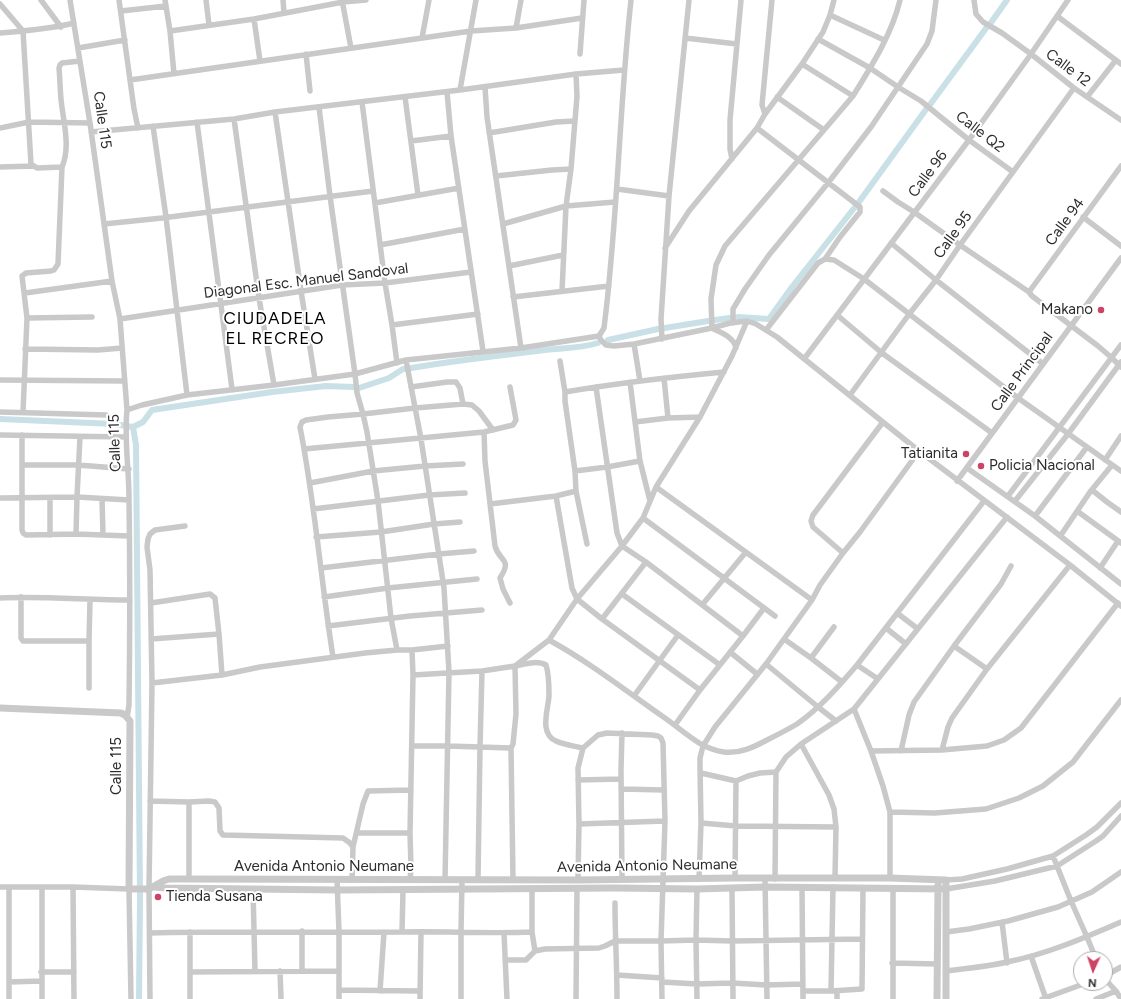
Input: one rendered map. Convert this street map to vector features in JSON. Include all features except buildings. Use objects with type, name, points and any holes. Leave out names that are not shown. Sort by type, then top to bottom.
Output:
[{"type":"street","points":[[41,0],[61,27]]},
{"type":"street","name":"Calle 115","points":[[70,0],[90,122],[112,281],[120,319],[127,410],[126,435],[129,469],[130,600],[129,705],[127,718],[130,721],[131,889]]},
{"type":"street","points":[[119,0],[138,128]]},
{"type":"street","points":[[206,0],[209,25]]},
{"type":"street","points":[[282,0],[284,13]]},
{"type":"street","points":[[170,30],[284,13],[342,1],[366,0]]},
{"type":"street","points":[[422,38],[429,0]]},
{"type":"street","points":[[460,90],[476,0]]},
{"type":"street","points":[[516,28],[521,0]]},
{"type":"street","points":[[580,54],[584,0]]},
{"type":"street","points":[[600,338],[604,328],[609,286],[617,189],[624,70],[631,0]]},
{"type":"street","points":[[662,339],[661,319],[669,196],[689,0]]},
{"type":"street","points":[[732,159],[730,149],[730,120],[741,0]]},
{"type":"street","points":[[765,114],[762,105],[772,0]]},
{"type":"street","points":[[665,248],[689,211],[756,128],[802,64],[823,32],[834,0]]},
{"type":"street","points":[[712,328],[712,299],[716,266],[725,246],[853,96],[870,68],[884,40],[900,0]]},
{"type":"street","points":[[733,323],[734,309],[745,289],[768,255],[828,183],[871,127],[926,44],[932,31],[936,0]]},
{"type":"street","name":"Calle 12","points":[[974,0],[976,14],[983,22],[1002,33],[1074,88],[1121,120]]},
{"type":"street","name":"Calle 96","points":[[804,359],[969,140],[1068,0]]},
{"type":"street","points":[[342,1],[351,48]]},
{"type":"street","points":[[121,11],[166,3],[174,74]]},
{"type":"street","points":[[0,4],[23,32],[31,164],[34,166]]},
{"type":"street","points":[[830,15],[884,40]]},
{"type":"street","points":[[1057,16],[1119,62],[1087,97]]},
{"type":"street","points":[[254,18],[260,61]]},
{"type":"street","points":[[130,80],[471,31],[516,28],[582,18]]},
{"type":"street","points":[[0,33],[23,32],[61,27],[74,23]]},
{"type":"street","points":[[685,38],[737,44]]},
{"type":"street","name":"Calle Q2","points":[[818,39],[870,68],[921,101],[969,140],[1013,172]]},
{"type":"street","points":[[78,48],[125,40]]},
{"type":"street","points":[[306,54],[310,91]]},
{"type":"street","points":[[23,412],[27,318],[22,276],[26,273],[54,270],[58,264],[62,167],[66,146],[61,100],[60,65],[62,63],[80,61]]},
{"type":"street","points":[[802,64],[853,96]]},
{"type":"street","points":[[91,132],[234,119],[275,112],[447,92],[576,74],[624,70]]},
{"type":"street","points":[[562,291],[566,206],[571,169],[577,96],[576,74]]},
{"type":"street","points":[[485,87],[489,133],[521,348]]},
{"type":"street","name":"Calle 95","points":[[850,395],[936,280],[1074,88]]},
{"type":"street","points":[[447,92],[451,136],[483,351]]},
{"type":"street","points":[[405,97],[418,195]]},
{"type":"street","points":[[778,97],[824,130]]},
{"type":"street","points":[[362,102],[385,283],[397,363]]},
{"type":"street","points":[[319,107],[354,374],[357,393],[364,414],[372,472],[378,501],[391,618],[397,650]]},
{"type":"street","points":[[275,112],[315,379]]},
{"type":"street","points":[[234,119],[259,298],[274,385]]},
{"type":"street","points":[[489,133],[556,122],[575,121]]},
{"type":"street","points":[[0,128],[29,122],[90,122]]},
{"type":"street","points":[[197,122],[232,389]]},
{"type":"street","points":[[153,126],[166,217],[187,395]]},
{"type":"street","points":[[756,128],[860,206],[860,212],[825,259],[818,263],[766,330]]},
{"type":"street","points":[[411,141],[451,136]]},
{"type":"street","name":"Calle 94","points":[[1029,292],[1121,166]]},
{"type":"street","points":[[0,167],[62,167]]},
{"type":"street","points":[[496,176],[571,169]]},
{"type":"street","points":[[375,203],[459,188]]},
{"type":"street","points":[[617,189],[669,196]]},
{"type":"street","points":[[104,224],[373,191]]},
{"type":"street","points":[[883,191],[1029,292],[1032,296],[1072,325],[1120,365],[1015,501]]},
{"type":"street","points":[[503,224],[566,206],[615,202]]},
{"type":"street","points":[[1083,217],[1121,246]]},
{"type":"street","points":[[380,245],[465,229]]},
{"type":"street","points":[[891,243],[1043,364]]},
{"type":"street","points":[[509,266],[563,255]]},
{"type":"street","name":"Calle Principal","points":[[957,481],[1121,258]]},
{"type":"street","points":[[825,259],[834,260],[864,279],[910,313],[1018,398],[1121,471]]},
{"type":"street","name":"Diagonal Esc. Manuel Sandoval","points":[[120,319],[342,285],[385,283],[471,272]]},
{"type":"street","points":[[25,293],[112,281]]},
{"type":"street","points":[[513,297],[609,286]]},
{"type":"street","points":[[392,325],[478,314]]},
{"type":"street","points":[[837,315],[882,353],[992,433]]},
{"type":"street","points":[[27,318],[92,317]]},
{"type":"street","points":[[515,666],[549,640],[577,599],[622,546],[643,518],[656,487],[700,416],[724,372],[747,321]]},
{"type":"street","points":[[600,338],[606,345],[609,346],[634,344],[733,323],[747,321],[756,324],[777,337],[957,481],[1007,517],[1120,604],[1021,728],[1004,740],[987,746],[942,750],[871,751]]},
{"type":"street","points":[[712,328],[731,339],[735,343],[736,348]]},
{"type":"street","points":[[127,410],[142,405],[187,395],[354,374],[406,360],[600,338]]},
{"type":"street","points":[[634,344],[640,381]]},
{"type":"street","points":[[1008,496],[1121,345]]},
{"type":"street","points":[[25,349],[98,350],[122,348]]},
{"type":"street","points":[[406,360],[421,439],[443,583],[448,646],[449,672],[445,880]]},
{"type":"street","points":[[560,361],[575,470],[576,491],[586,544]]},
{"type":"street","points":[[565,392],[630,382],[724,372]]},
{"type":"street","points":[[664,378],[668,418]]},
{"type":"street","points":[[0,380],[124,381]]},
{"type":"street","points":[[411,387],[456,382],[460,388],[463,404]]},
{"type":"street","points":[[630,382],[640,461],[650,501]]},
{"type":"street","points":[[304,449],[484,432],[513,425],[516,420],[510,387]]},
{"type":"street","points":[[596,387],[616,533],[622,546],[646,562],[743,636]]},
{"type":"street","points":[[333,657],[310,483],[300,427],[302,422],[328,416],[463,404],[472,405],[479,411],[493,430]]},
{"type":"street","points":[[0,412],[106,415]]},
{"type":"street","points":[[635,422],[700,416]]},
{"type":"street","points":[[843,553],[813,527],[811,521],[813,515],[883,422]]},
{"type":"street","points":[[484,432],[485,461],[495,546],[498,554],[506,564],[500,578],[502,589],[510,603]]},
{"type":"street","points":[[0,435],[80,437],[126,435]]},
{"type":"street","points":[[22,435],[23,533],[26,535],[76,534],[129,536]]},
{"type":"street","points":[[1105,460],[1121,436]]},
{"type":"street","points":[[76,534],[80,437]]},
{"type":"street","points":[[1036,516],[1087,447]]},
{"type":"street","points":[[699,879],[701,822],[700,758],[703,746],[715,727],[766,664],[812,600],[820,585],[919,451]]},
{"type":"street","points":[[575,470],[607,467],[640,461]]},
{"type":"street","points":[[310,483],[372,472],[425,466],[463,464]]},
{"type":"street","points":[[22,465],[78,465],[129,469]]},
{"type":"street","points":[[1060,535],[1112,465]]},
{"type":"street","points":[[967,468],[1036,516],[1121,584]]},
{"type":"street","points":[[656,487],[812,600]]},
{"type":"street","points":[[1092,490],[1121,512]]},
{"type":"street","points":[[490,504],[556,496],[576,491]]},
{"type":"street","points":[[313,509],[429,495],[465,493]]},
{"type":"street","points":[[556,496],[572,588],[577,599],[602,619],[700,690]]},
{"type":"street","points":[[0,498],[77,497],[129,500]]},
{"type":"street","points":[[50,498],[50,535]]},
{"type":"street","points":[[102,498],[103,535]]},
{"type":"street","points":[[549,640],[570,651],[676,725],[703,746],[725,752],[739,752],[750,749],[796,724],[818,707],[842,682],[857,665],[984,501]]},
{"type":"street","points":[[1077,511],[1120,542],[1100,568]]},
{"type":"street","points":[[775,878],[776,772],[786,756],[801,744],[854,709],[1007,517]]},
{"type":"street","points":[[643,518],[775,616]]},
{"type":"street","points":[[316,537],[381,532],[434,524],[460,522]]},
{"type":"street","points":[[150,999],[150,801],[152,683],[150,570],[147,548],[150,534],[155,530],[185,526]]},
{"type":"street","points":[[321,568],[474,551]]},
{"type":"street","points":[[702,605],[746,552]]},
{"type":"street","points":[[602,619],[646,562]]},
{"type":"street","points":[[942,750],[952,718],[987,669],[1070,565]]},
{"type":"street","points":[[901,751],[908,714],[914,702],[1001,584],[1011,566]]},
{"type":"street","points":[[324,597],[388,588],[477,580]]},
{"type":"street","points":[[151,603],[210,594],[215,598],[220,634],[222,674]]},
{"type":"street","points":[[622,594],[720,665]]},
{"type":"street","points":[[0,598],[21,597],[130,600]]},
{"type":"street","points":[[21,597],[21,638],[23,641],[90,641]]},
{"type":"street","points":[[89,688],[90,600]]},
{"type":"street","points":[[676,725],[700,690],[764,608]]},
{"type":"street","points":[[328,626],[391,618],[482,610]]},
{"type":"street","points":[[897,613],[918,629]]},
{"type":"street","points":[[810,658],[834,627]]},
{"type":"street","points":[[886,628],[906,644]]},
{"type":"street","points":[[151,639],[220,634]]},
{"type":"street","points":[[634,696],[678,635]]},
{"type":"street","points":[[784,639],[842,682]]},
{"type":"street","points":[[152,683],[365,653],[448,646]]},
{"type":"street","points":[[954,646],[987,669]]},
{"type":"street","points":[[410,880],[414,675],[412,650]]},
{"type":"street","points":[[730,652],[757,674]]},
{"type":"street","points":[[414,675],[482,671],[542,663],[546,665],[548,670],[549,696],[546,718],[547,731],[556,741],[583,748]]},
{"type":"street","points":[[766,664],[836,721]]},
{"type":"street","points":[[857,665],[878,679]]},
{"type":"street","points":[[513,880],[511,748],[513,744],[516,714],[515,666]]},
{"type":"street","points":[[478,880],[482,671]]},
{"type":"street","points":[[890,812],[935,813],[986,809],[1019,798],[1043,786],[1073,762],[1121,700]]},
{"type":"street","points":[[0,708],[121,713],[127,718]]},
{"type":"street","points":[[854,709],[871,751],[890,812],[890,878]]},
{"type":"street","points":[[578,880],[578,768],[583,748],[598,736],[608,733],[658,736],[661,738],[663,743],[665,821],[661,941],[662,999]]},
{"type":"street","points":[[622,734],[622,879]]},
{"type":"street","points":[[801,744],[829,795],[834,809],[836,827],[835,878]]},
{"type":"street","points":[[412,746],[511,748]]},
{"type":"street","points":[[701,773],[736,780],[760,773],[776,772]]},
{"type":"street","points":[[578,780],[621,779]]},
{"type":"street","points":[[735,878],[736,780]]},
{"type":"street","points":[[621,789],[664,790]]},
{"type":"street","points":[[352,880],[353,847],[363,804],[368,791],[411,790]]},
{"type":"street","points":[[150,801],[212,801],[219,808],[220,831],[223,835],[343,838],[350,842],[353,847]]},
{"type":"street","points":[[189,802],[190,879]]},
{"type":"street","name":"Avenida Antonio Neumane","points":[[150,889],[163,881],[190,879],[962,879],[1007,870],[1053,856],[1097,827],[1121,803]]},
{"type":"street","name":"Avenida Antonio Neumane","points":[[0,887],[338,890],[698,889],[765,887],[946,889],[995,881],[1057,866],[1103,836],[1121,816]]},
{"type":"street","points":[[579,824],[665,821]]},
{"type":"street","points":[[701,822],[736,826],[836,827]]},
{"type":"street","points":[[357,833],[410,834]]},
{"type":"street","points":[[1053,856],[1093,951]]},
{"type":"street","points":[[946,932],[970,929],[1002,922],[1058,907],[1092,892],[1121,872]]},
{"type":"street","points":[[765,878],[766,999]]},
{"type":"street","points":[[337,879],[339,999]]},
{"type":"street","points":[[462,880],[462,999]]},
{"type":"street","points":[[937,999],[938,880]]},
{"type":"street","points":[[946,880],[946,999]]},
{"type":"street","points":[[9,887],[9,999]]},
{"type":"street","points":[[42,887],[42,999]]},
{"type":"street","points":[[73,887],[74,999]]},
{"type":"street","points":[[802,887],[803,999]]},
{"type":"street","points":[[833,887],[831,939],[834,991],[837,999]]},
{"type":"street","points":[[732,888],[733,999]]},
{"type":"street","points":[[803,991],[862,989],[863,888]]},
{"type":"street","points":[[893,888],[893,999]]},
{"type":"street","points":[[131,889],[131,999]]},
{"type":"street","points":[[253,889],[255,971]]},
{"type":"street","points":[[532,889],[532,932],[535,950]]},
{"type":"street","points":[[576,999],[577,889]]},
{"type":"street","points":[[697,999],[696,940],[698,889]]},
{"type":"street","points":[[402,932],[403,890]]},
{"type":"street","points":[[615,903],[617,999]]},
{"type":"street","points":[[1002,922],[1007,962]]},
{"type":"street","points":[[946,971],[1007,962],[1040,954],[1088,937],[1121,922]]},
{"type":"street","points":[[150,934],[190,932],[532,932]]},
{"type":"street","points":[[190,932],[190,999]]},
{"type":"street","points":[[302,932],[302,971]]},
{"type":"street","points":[[380,991],[384,932]]},
{"type":"street","points":[[420,999],[421,932]]},
{"type":"street","points":[[504,933],[507,999]]},
{"type":"street","points":[[505,960],[526,960],[535,950],[599,948],[615,941],[862,939]]},
{"type":"street","points":[[1031,956],[1044,999],[1073,988]]},
{"type":"street","points":[[892,963],[937,964]]},
{"type":"street","points":[[280,971],[281,999]]},
{"type":"street","points":[[190,972],[339,971]]},
{"type":"street","points":[[41,972],[74,972]]},
{"type":"street","points":[[617,975],[697,984],[803,984]]},
{"type":"street","points":[[9,982],[41,981]]},
{"type":"street","points":[[1113,988],[1121,999]]},
{"type":"street","points":[[339,990],[420,992]]},
{"type":"street","points":[[1096,999],[1116,992]]},
{"type":"waterway","points":[[990,24],[1007,0]]},
{"type":"waterway","points":[[929,106],[987,27]]},
{"type":"waterway","points":[[859,202],[927,108]]},
{"type":"waterway","points":[[738,317],[769,319],[792,287],[855,207]]},
{"type":"waterway","points":[[715,320],[729,318]]},
{"type":"waterway","points":[[665,328],[708,321]]},
{"type":"waterway","points":[[608,340],[658,329]]},
{"type":"waterway","points":[[411,368],[598,343]]},
{"type":"waterway","points":[[359,388],[389,378],[403,369],[407,369]]},
{"type":"waterway","points":[[133,427],[143,422],[152,410],[272,392],[326,386],[354,387]]},
{"type":"waterway","points":[[0,419],[114,424],[133,427],[136,445],[140,898],[139,999]]},
{"type":"place","name":"Makano","points":[[1101,310]]},
{"type":"place","name":"Tatianita","points":[[966,454]]},
{"type":"place","name":"Policia Nacional","points":[[981,466]]},
{"type":"place","name":"Tienda Susana","points":[[158,897]]},
{"type":"district","name":"CIUDADELA EL RECREO","points":[[275,329]]}]
